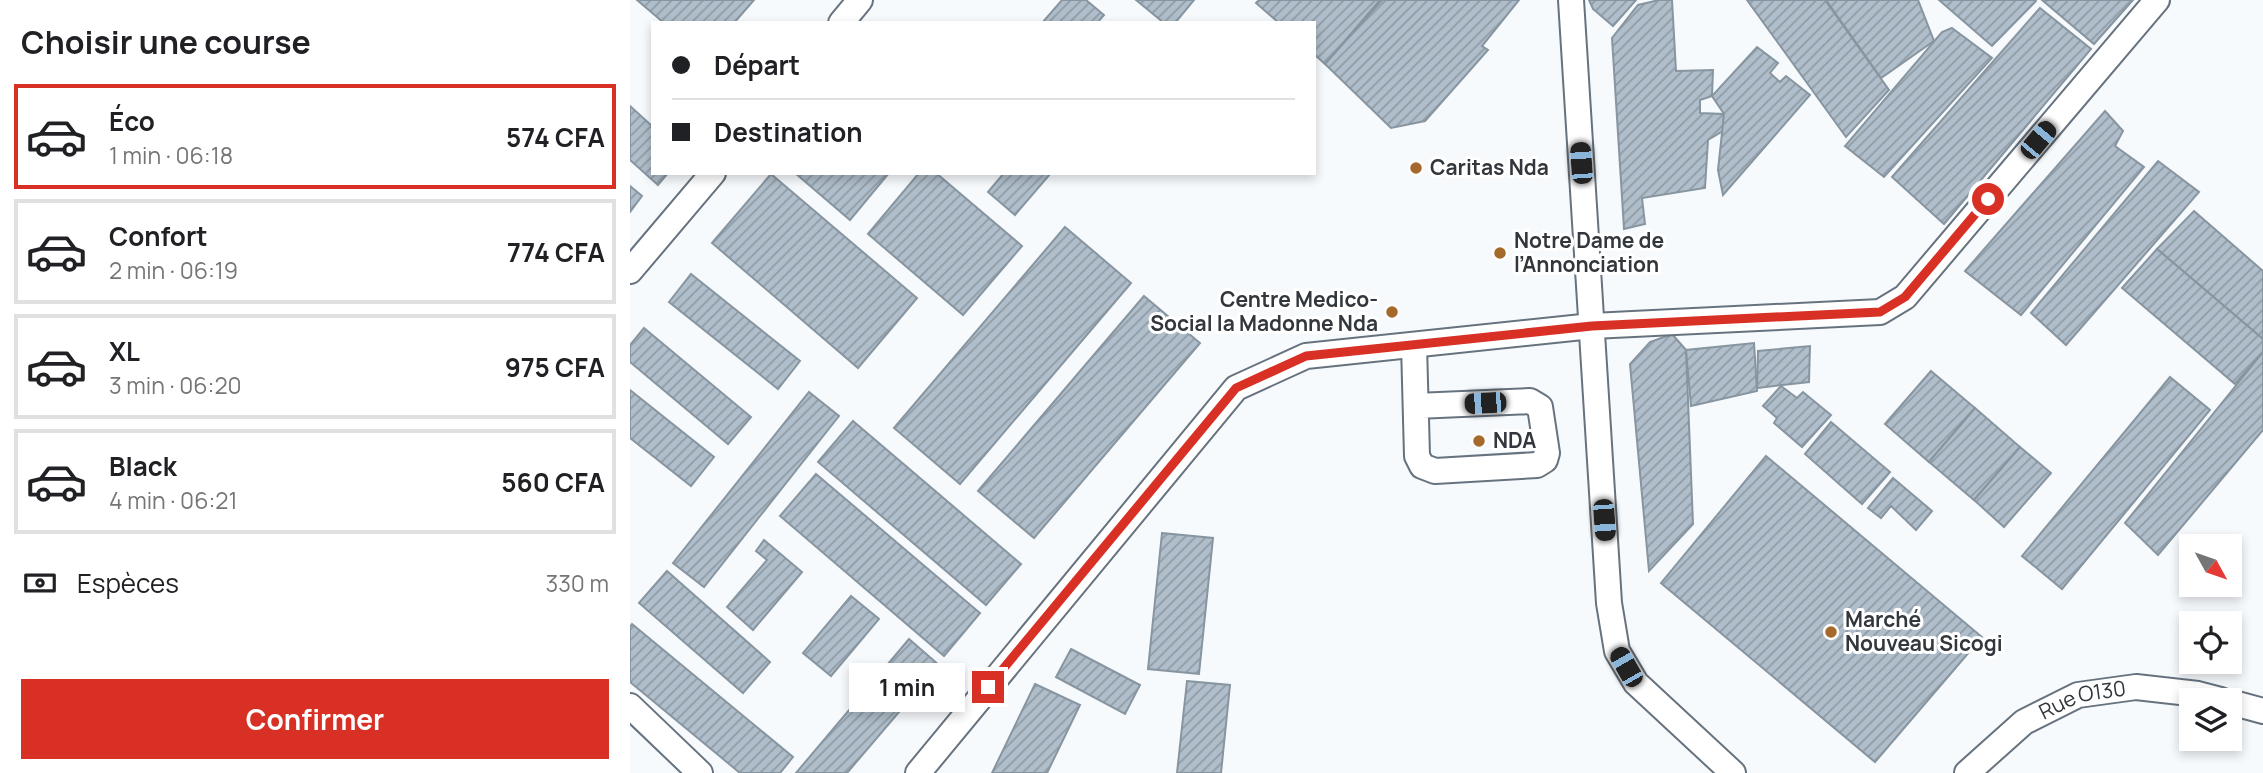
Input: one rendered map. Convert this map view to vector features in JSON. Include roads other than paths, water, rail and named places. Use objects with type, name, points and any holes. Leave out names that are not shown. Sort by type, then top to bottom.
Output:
[{"type":"street","points":[[843,21],[860,0]]},
{"type":"street","points":[[1571,0],[1609,603],[1617,651],[1636,683],[1733,773]]},
{"type":"street","points":[[918,773],[1236,388],[1306,356],[1592,326],[1880,312],[1905,297],[2157,0]]},
{"type":"street","points":[[630,271],[711,175]]},
{"type":"street","points":[[1414,345],[1417,456],[1422,466],[1435,471],[1537,465],[1545,460],[1547,453],[1540,407],[1530,401],[1416,406]]},
{"type":"street","name":"Rue O130","points":[[1967,773],[2024,722],[2078,695],[2136,687],[2179,692]]},
{"type":"street","points":[[2242,705],[2263,711]]},
{"type":"street","points":[[630,706],[701,773]]},
{"type":"place","name":"Caritas Nda","points":[[1416,168]]},
{"type":"place","name":"Notre Dame de l’Annonciation","points":[[1500,253]]},
{"type":"place","name":"Centre Medico- Social la Madonne Nda","points":[[1392,312]]},
{"type":"place","name":"NDA","points":[[1479,441]]},
{"type":"place","name":"Marché Nouveau Sicogi","points":[[1831,632]]}]
